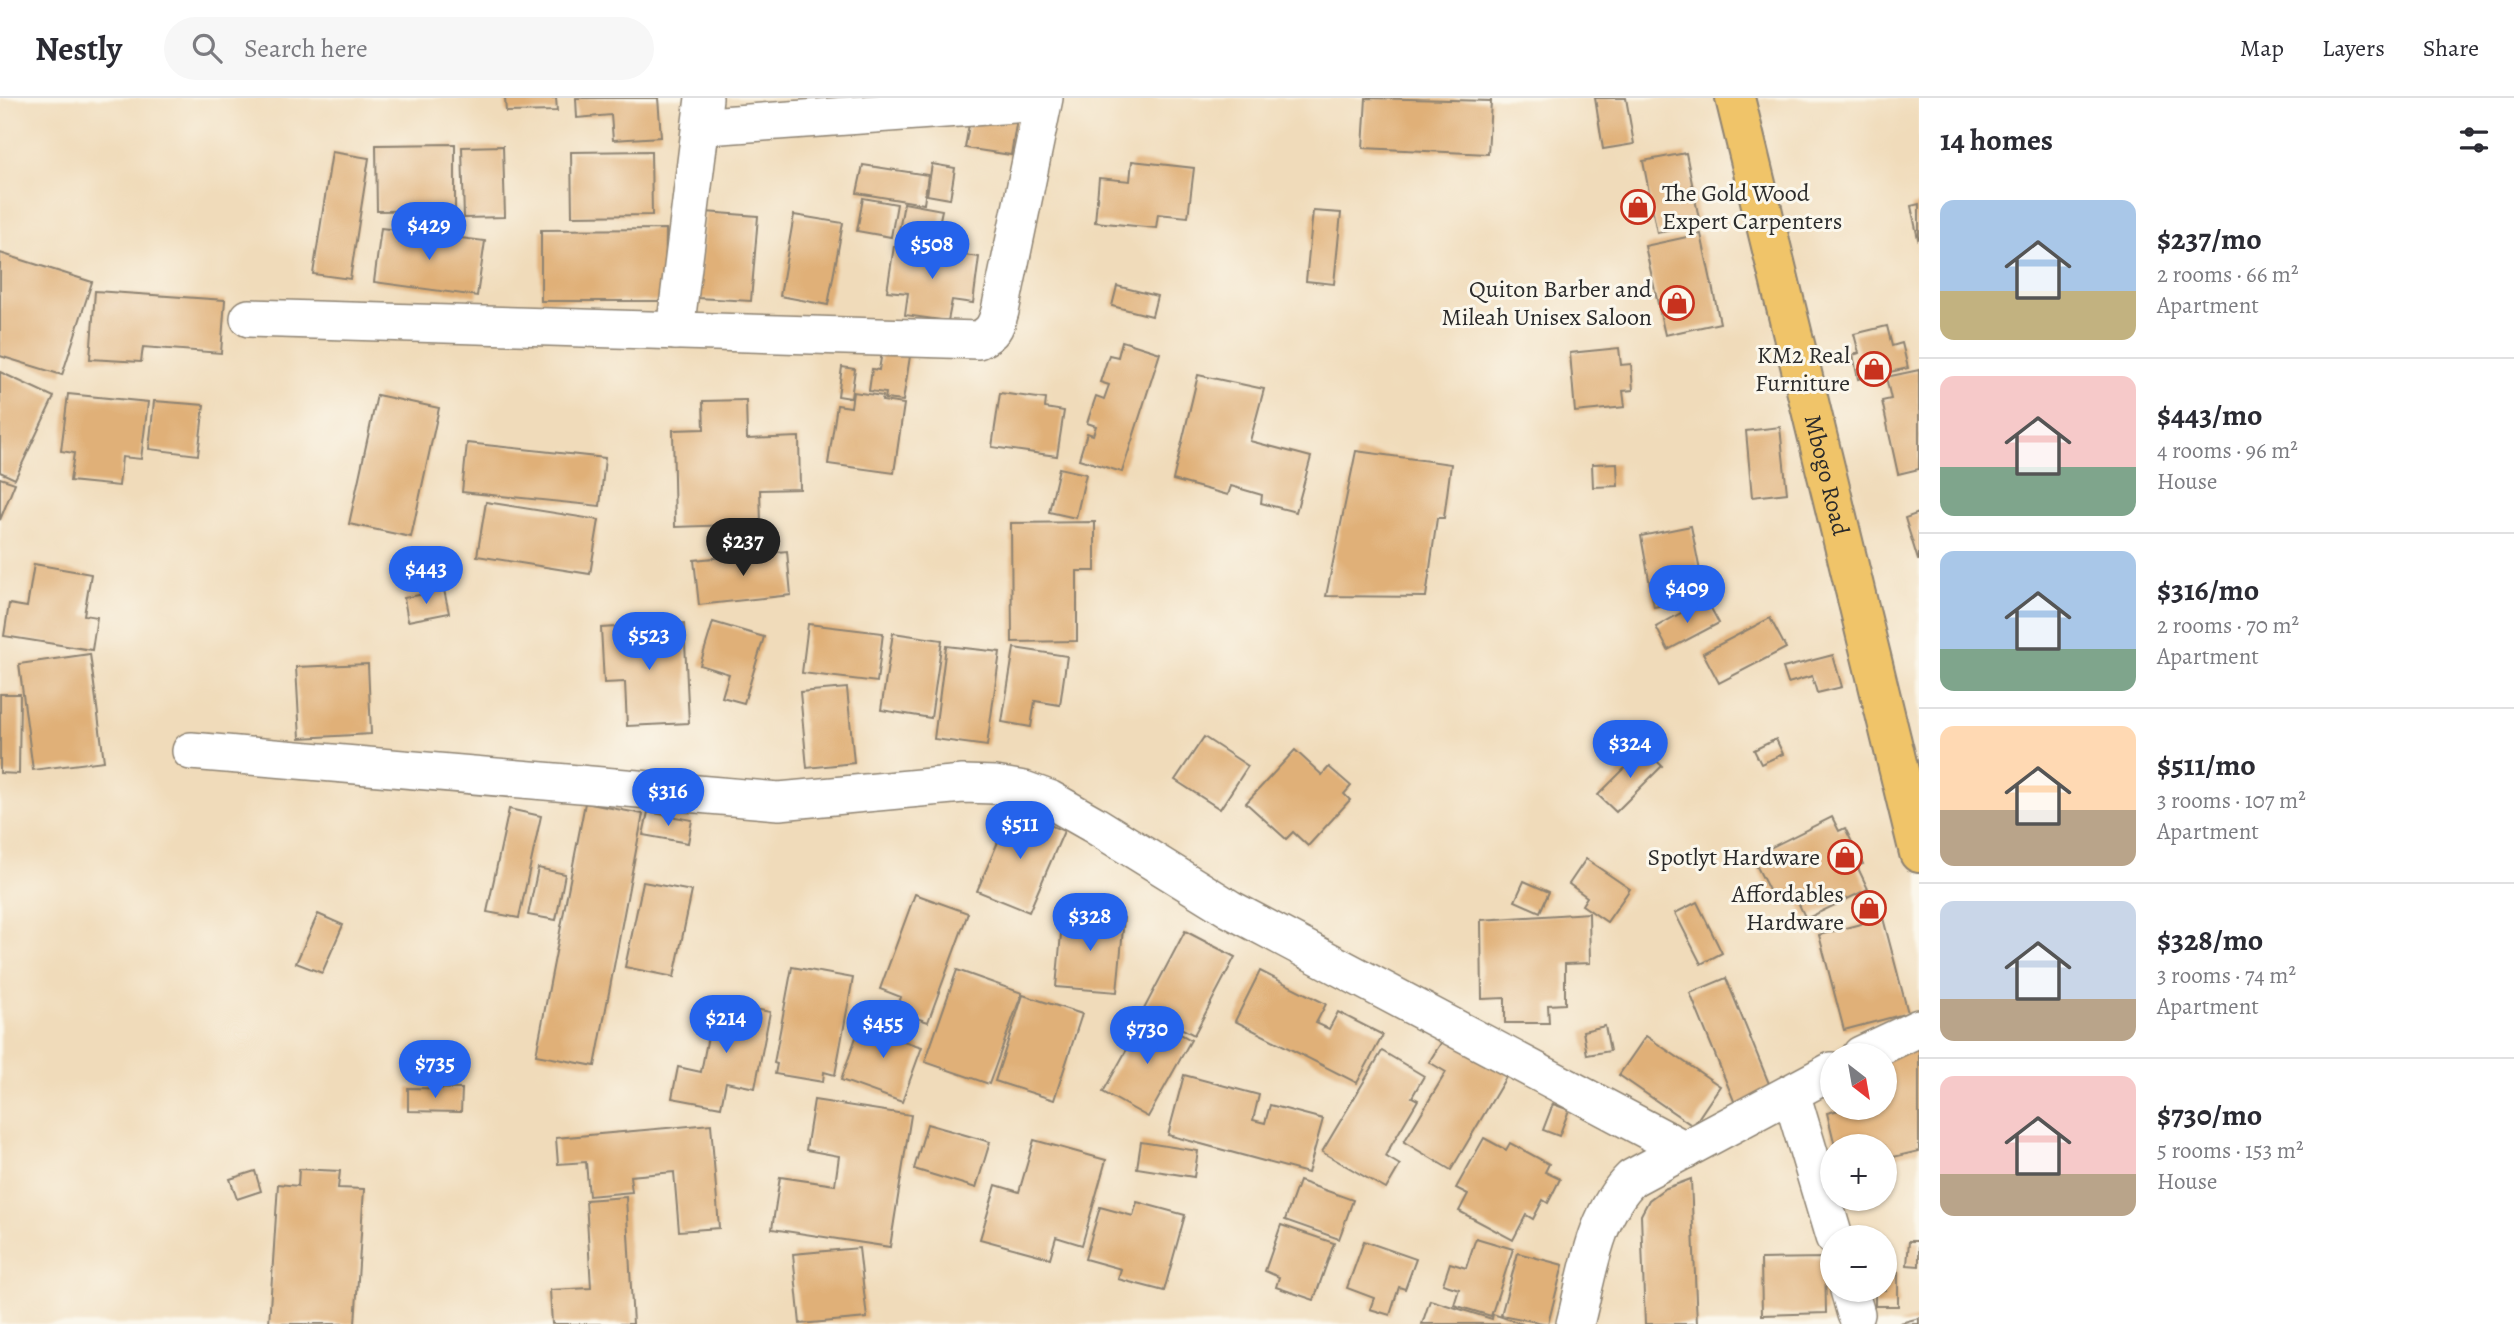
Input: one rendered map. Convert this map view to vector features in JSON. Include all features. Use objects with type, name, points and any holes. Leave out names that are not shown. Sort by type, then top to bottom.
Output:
[{"type":"main road","name":"Mbogo Road","points":[[1735,98],[1919,853]]},
{"type":"street","points":[[249,318],[966,342],[989,335],[1000,311],[1043,100],[713,112],[675,331]]},
{"type":"street","points":[[191,751],[779,801],[964,784],[1024,790],[1049,799],[1082,818],[1230,909],[1685,1150]]},
{"type":"street","points":[[1887,1043],[1919,1028]]},
{"type":"street","points":[[1575,1324],[1604,1216],[1616,1194],[1632,1178],[1820,1077]]},
{"type":"street","points":[[1791,1093],[1830,1225]]},
{"type":"building","points":[[505,98],[556,98],[557,111],[506,112]]},
{"type":"building","points":[[576,98],[658,98],[661,137],[613,140],[611,115],[577,118]]},
{"type":"building","points":[[1366,98],[1491,101],[1488,154],[1363,148]]},
{"type":"building","points":[[1595,98],[1626,98],[1634,144],[1603,149]]},
{"type":"building","points":[[972,106],[1018,113],[1011,155],[965,148]]},
{"type":"building","points":[[455,144],[455,210],[377,211],[376,145]]},
{"type":"building","points":[[503,146],[505,217],[464,218],[462,147]]},
{"type":"building","points":[[651,151],[652,215],[572,216],[571,152]]},
{"type":"building","points":[[332,152],[369,158],[350,279],[313,274]]},
{"type":"building","points":[[1686,153],[1700,224],[1657,233],[1643,161]]},
{"type":"building","points":[[1132,161],[1194,168],[1188,217],[1158,214],[1156,228],[1095,222],[1099,178],[1130,181]]},
{"type":"building","points":[[932,164],[955,168],[950,199],[927,195]]},
{"type":"building","points":[[863,165],[928,175],[924,204],[857,193]]},
{"type":"building","points":[[863,198],[897,204],[891,237],[857,231]]},
{"type":"building","points":[[904,203],[942,210],[935,243],[898,236]]},
{"type":"building","points":[[1919,204],[1919,238],[1918,239],[1911,206]]},
{"type":"building","points":[[1313,211],[1341,213],[1334,284],[1306,281]]},
{"type":"building","points":[[705,212],[758,216],[751,301],[698,298]]},
{"type":"building","points":[[794,215],[843,223],[828,305],[780,296]]},
{"type":"building","points":[[381,228],[485,241],[477,296],[374,282]]},
{"type":"building","points":[[666,229],[665,301],[541,301],[541,230]]},
{"type":"building","points":[[1701,234],[1720,323],[1665,335],[1645,246]]},
{"type":"building","points":[[894,246],[979,257],[973,303],[952,300],[948,321],[905,315],[908,293],[887,291]]},
{"type":"building","points":[[0,253],[92,282],[62,375],[0,356]]},
{"type":"building","points":[[1117,286],[1157,296],[1152,316],[1112,306]]},
{"type":"building","points":[[95,291],[225,300],[221,353],[143,347],[141,362],[90,359]]},
{"type":"building","points":[[1887,326],[1892,346],[1902,343],[1908,368],[1858,379],[1853,355],[1859,353],[1854,334]]},
{"type":"building","points":[[1122,341],[1160,353],[1122,472],[1079,459],[1087,433],[1093,435],[1096,426],[1087,423],[1096,396],[1104,399],[1109,385],[1100,382],[1109,355],[1118,357]]},
{"type":"building","points":[[883,346],[911,350],[903,401],[885,399],[886,393],[869,391],[872,369],[879,370]]},
{"type":"building","points":[[1619,348],[1621,365],[1631,364],[1633,390],[1623,391],[1625,407],[1575,412],[1570,353]]},
{"type":"building","points":[[842,367],[855,369],[851,398],[838,396]]},
{"type":"building","points":[[1919,370],[1919,469],[1898,474],[1882,401],[1891,399],[1886,377]]},
{"type":"building","points":[[0,372],[54,397],[15,479],[0,472]]},
{"type":"building","points":[[1198,375],[1264,389],[1250,441],[1311,457],[1296,512],[1261,503],[1262,495],[1231,486],[1228,495],[1173,480]]},
{"type":"building","points":[[853,392],[883,396],[882,401],[904,404],[894,473],[828,464],[837,405],[851,407]]},
{"type":"building","points":[[1000,393],[1046,399],[1045,408],[1064,411],[1057,456],[992,447]]},
{"type":"building","points":[[68,394],[148,402],[141,459],[122,457],[119,486],[70,481],[74,453],[61,451]]},
{"type":"building","points":[[377,395],[439,408],[411,537],[349,524]]},
{"type":"building","points":[[746,400],[747,439],[799,437],[800,489],[760,490],[761,524],[675,527],[673,430],[704,429],[703,401]]},
{"type":"building","points":[[154,401],[204,405],[198,455],[149,449]]},
{"type":"building","points":[[1780,427],[1787,493],[1752,497],[1746,431]]},
{"type":"building","points":[[467,443],[605,458],[600,506],[462,492]]},
{"type":"building","points":[[1356,451],[1451,464],[1444,518],[1437,518],[1426,597],[1326,596]]},
{"type":"building","points":[[1617,463],[1618,486],[1593,487],[1592,464]]},
{"type":"building","points":[[1059,468],[1086,474],[1076,518],[1049,512]]},
{"type":"building","points":[[0,478],[15,483],[0,520]]},
{"type":"building","points":[[486,502],[599,520],[590,574],[477,556]]},
{"type":"building","points":[[1919,513],[1919,560],[1918,560],[1905,518]]},
{"type":"building","points":[[1095,522],[1095,571],[1077,571],[1077,641],[1012,642],[1011,523]]},
{"type":"building","points":[[1691,526],[1705,596],[1654,607],[1641,536]]},
{"type":"building","points":[[787,551],[791,595],[699,605],[694,560]]},
{"type":"building","points":[[34,564],[91,574],[84,615],[97,617],[92,650],[4,636],[9,604],[27,607]]},
{"type":"building","points":[[444,590],[449,613],[408,621],[404,598]]},
{"type":"building","points":[[1706,599],[1719,623],[1668,650],[1656,627]]},
{"type":"building","points":[[1770,618],[1786,648],[1719,683],[1703,653]]},
{"type":"building","points":[[713,622],[764,637],[744,703],[722,697],[729,674],[700,665]]},
{"type":"building","points":[[684,623],[689,723],[627,726],[625,682],[604,683],[601,628]]},
{"type":"building","points":[[808,624],[883,633],[877,682],[802,673]]},
{"type":"building","points":[[893,633],[942,640],[931,718],[881,710]]},
{"type":"building","points":[[946,646],[1000,652],[987,746],[934,739]]},
{"type":"building","points":[[1014,648],[1067,656],[1060,705],[1035,701],[1031,727],[1002,722]]},
{"type":"building","points":[[90,654],[104,761],[33,770],[19,664]]},
{"type":"building","points":[[1833,655],[1842,687],[1817,693],[1812,676],[1788,683],[1783,668]]},
{"type":"building","points":[[368,664],[371,734],[300,738],[296,667]]},
{"type":"building","points":[[847,688],[854,763],[807,768],[800,692]]},
{"type":"building","points":[[0,694],[20,694],[19,774],[0,773]]},
{"type":"building","points":[[1204,737],[1248,766],[1220,809],[1175,780]]},
{"type":"building","points":[[1776,739],[1783,754],[1761,764],[1754,750]]},
{"type":"building","points":[[1644,749],[1662,766],[1616,812],[1598,795]]},
{"type":"building","points":[[1295,750],[1322,775],[1329,767],[1351,786],[1344,794],[1350,800],[1308,846],[1293,832],[1286,839],[1246,803]]},
{"type":"building","points":[[585,803],[643,814],[595,1066],[536,1055]]},
{"type":"building","points":[[509,809],[541,816],[519,918],[487,912]]},
{"type":"building","points":[[1012,809],[1064,831],[1029,912],[977,891]]},
{"type":"building","points":[[648,812],[692,820],[688,843],[643,835]]},
{"type":"building","points":[[1832,817],[1839,831],[1845,828],[1863,864],[1857,866],[1868,889],[1806,919],[1793,892],[1775,902],[1752,857]]},
{"type":"building","points":[[1586,859],[1630,889],[1607,922],[1582,905],[1587,897],[1569,884]]},
{"type":"building","points":[[538,868],[565,874],[556,920],[528,915]]},
{"type":"building","points":[[1524,881],[1549,892],[1540,912],[1515,901]]},
{"type":"building","points":[[643,882],[692,891],[674,977],[625,967]]},
{"type":"building","points":[[915,894],[968,913],[928,1022],[896,1011],[901,997],[880,989]]},
{"type":"building","points":[[1697,902],[1722,953],[1701,964],[1675,913]]},
{"type":"building","points":[[1063,913],[1124,918],[1117,992],[1056,987]]},
{"type":"building","points":[[1589,913],[1590,963],[1565,964],[1565,1004],[1548,1005],[1549,1023],[1505,1023],[1505,998],[1482,999],[1481,920]]},
{"type":"building","points":[[318,914],[343,925],[322,973],[296,963]]},
{"type":"building","points":[[1883,918],[1908,1013],[1844,1030],[1819,935]]},
{"type":"building","points":[[1185,931],[1235,957],[1194,1035],[1144,1009]]},
{"type":"building","points":[[792,967],[853,978],[835,1075],[824,1072],[823,1082],[775,1074],[777,1064],[774,1063]]},
{"type":"building","points":[[957,970],[1022,993],[989,1084],[925,1062]]},
{"type":"building","points":[[1260,971],[1326,1004],[1316,1023],[1329,1029],[1338,1012],[1383,1035],[1357,1083],[1235,1021]]},
{"type":"building","points":[[1726,978],[1772,1091],[1736,1106],[1690,993]]},
{"type":"building","points":[[1023,995],[1082,1014],[1054,1100],[995,1081]]},
{"type":"building","points":[[715,1001],[770,1012],[755,1088],[726,1082],[721,1107],[672,1098],[678,1067],[701,1072]]},
{"type":"building","points":[[1146,1015],[1191,1040],[1148,1117],[1103,1092]]},
{"type":"building","points":[[886,1016],[910,1026],[903,1041],[922,1047],[902,1102],[841,1080],[860,1026],[879,1033]]},
{"type":"building","points":[[1605,1026],[1610,1051],[1587,1055],[1583,1031]]},
{"type":"building","points":[[1446,1035],[1509,1072],[1451,1170],[1404,1142],[1446,1072],[1429,1062]]},
{"type":"building","points":[[1646,1036],[1720,1086],[1693,1126],[1619,1075]]},
{"type":"building","points":[[1919,1046],[1919,1151],[1897,1156],[1897,1134],[1832,1134],[1829,1120],[1897,1120],[1897,1052]]},
{"type":"building","points":[[1382,1051],[1424,1076],[1412,1097],[1418,1100],[1385,1156],[1400,1165],[1386,1189],[1322,1152]]},
{"type":"building","points":[[1184,1075],[1259,1095],[1253,1120],[1265,1123],[1270,1105],[1323,1119],[1308,1173],[1168,1135]]},
{"type":"building","points":[[408,1088],[462,1089],[461,1112],[408,1111]]},
{"type":"building","points":[[814,1100],[911,1115],[890,1247],[772,1229],[780,1177],[835,1185],[839,1156],[806,1150]]},
{"type":"building","points":[[1553,1104],[1569,1110],[1559,1136],[1543,1130]]},
{"type":"building","points":[[711,1124],[719,1228],[679,1231],[674,1172],[630,1176],[632,1192],[589,1196],[586,1162],[558,1164],[556,1138]]},
{"type":"building","points":[[927,1124],[990,1142],[976,1188],[914,1169]]},
{"type":"building","points":[[1484,1138],[1506,1150],[1510,1143],[1549,1164],[1545,1172],[1560,1179],[1548,1203],[1543,1200],[1533,1219],[1526,1215],[1513,1240],[1459,1211],[1468,1194],[1456,1188]]},
{"type":"building","points":[[1034,1140],[1106,1160],[1082,1245],[1056,1237],[1050,1258],[980,1239],[996,1185],[1019,1192]]},
{"type":"building","points":[[1141,1142],[1198,1151],[1194,1177],[1137,1168]]},
{"type":"building","points":[[299,1169],[340,1171],[338,1188],[364,1189],[355,1324],[269,1324],[278,1184],[298,1186]]},
{"type":"building","points":[[255,1171],[261,1191],[237,1199],[230,1179]]},
{"type":"building","points":[[1691,1179],[1697,1324],[1645,1324],[1641,1215],[1649,1200],[1664,1189]]},
{"type":"building","points":[[1299,1181],[1353,1200],[1339,1239],[1285,1220]]},
{"type":"building","points":[[626,1197],[633,1324],[552,1324],[550,1290],[591,1288],[586,1200]]},
{"type":"building","points":[[1137,1202],[1185,1215],[1164,1291],[1118,1279],[1121,1269],[1085,1259],[1100,1207],[1133,1216]]},
{"type":"building","points":[[1281,1225],[1334,1243],[1314,1300],[1276,1287],[1279,1277],[1265,1271]]},
{"type":"building","points":[[1476,1238],[1513,1249],[1491,1316],[1454,1305],[1459,1289],[1443,1284],[1450,1263],[1466,1268]]},
{"type":"building","points":[[1364,1241],[1416,1259],[1405,1289],[1399,1287],[1390,1315],[1370,1309],[1374,1298],[1347,1288]]},
{"type":"building","points":[[1909,1241],[1919,1241],[1919,1266],[1907,1265]]},
{"type":"building","points":[[859,1248],[867,1318],[800,1324],[793,1254]]},
{"type":"building","points":[[1518,1253],[1563,1265],[1548,1324],[1501,1315]]},
{"type":"building","points":[[1820,1258],[1820,1302],[1826,1302],[1826,1313],[1762,1315],[1761,1259]]},
{"type":"building","points":[[1898,1272],[1898,1306],[1875,1306],[1875,1302],[1897,1302]]},
{"type":"building","points":[[1430,1300],[1492,1319],[1493,1314],[1523,1324],[1422,1324]]},
{"type":"building","points":[[1919,1318],[1919,1324],[1900,1324],[1900,1323]]},
{"type":"place","name":"The Gold Wood Expert Carpenters","points":[[1638,207]]},
{"type":"place","name":"Quiton Barber and Mileah Unisex Saloon","points":[[1677,303]]},
{"type":"place","name":"KM2 Real Furniture","points":[[1874,369]]},
{"type":"place","name":"Spotlyt Hardware","points":[[1845,857]]},
{"type":"place","name":"Affordables Hardware","points":[[1869,908]]}]
